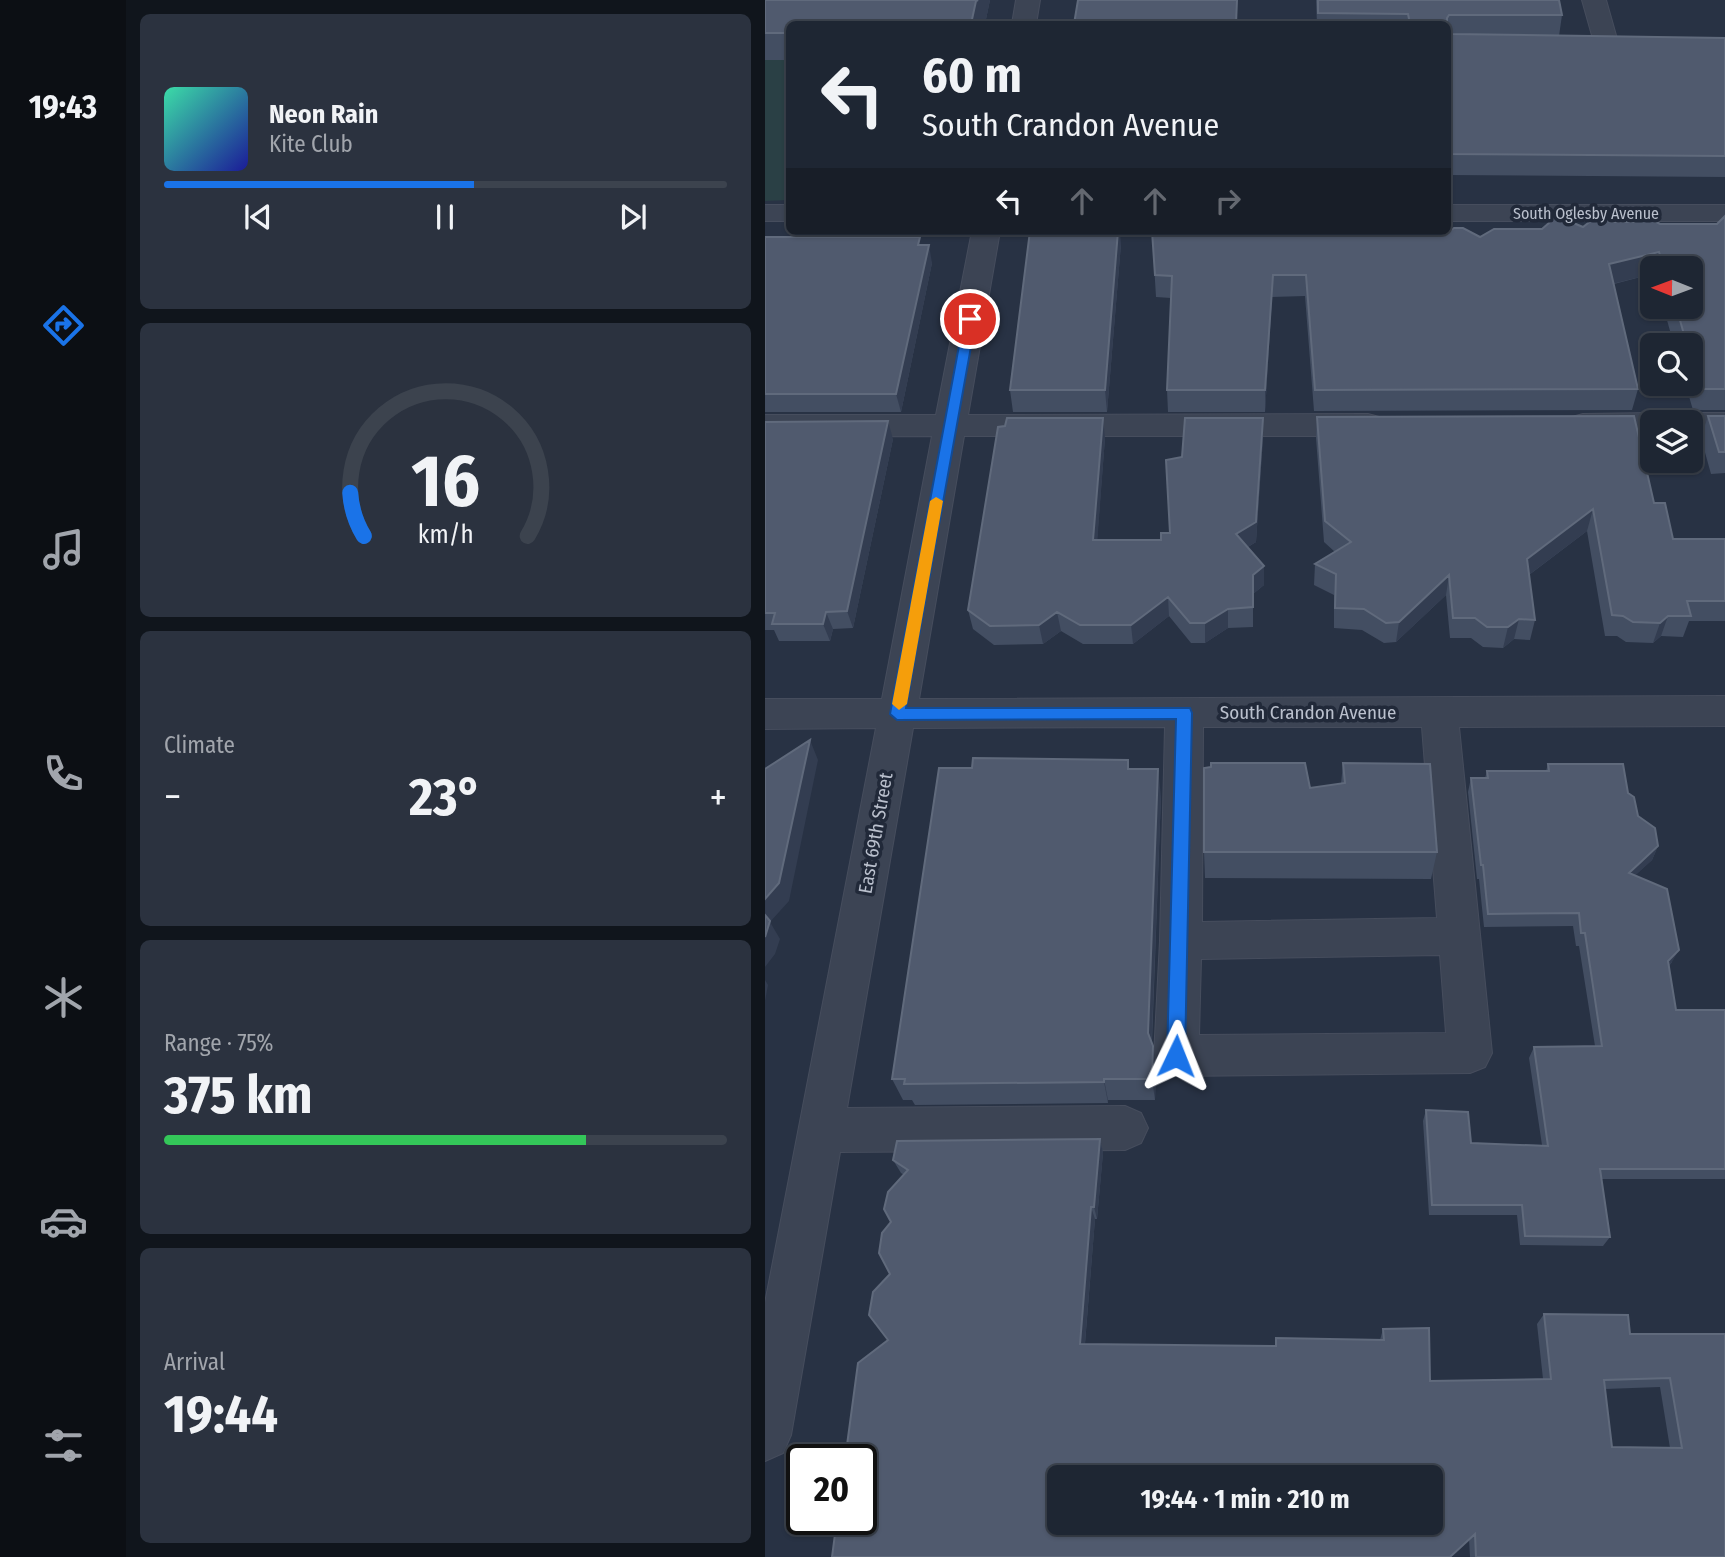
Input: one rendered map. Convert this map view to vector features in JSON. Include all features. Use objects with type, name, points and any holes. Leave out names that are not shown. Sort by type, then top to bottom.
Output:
[{"type":"street","points":[[1024,21],[1028,0]]},
{"type":"street","points":[[1594,0],[1607,46]]},
{"type":"street","points":[[1581,46],[1634,46]]},
{"type":"street","points":[[765,213],[786,213]]},
{"type":"street","name":"South Oglesby Avenue","points":[[1451,213],[1725,213]]},
{"type":"street","name":"East 69th Street","points":[[765,1435],[985,235]]},
{"type":"street","points":[[1555,425],[1640,424]]},
{"type":"street","points":[[1703,424],[1725,424]]},
{"type":"street","points":[[765,426],[1402,425]]},
{"type":"street","name":"South Crandon Avenue","points":[[765,714],[1725,711]]},
{"type":"street","points":[[1184,713],[1181,941],[1176,1056],[1470,1053],[1439,712]]},
{"type":"street","points":[[1181,941],[1459,936]]},
{"type":"street","points":[[821,1130],[1125,1128]]},
{"type":"green space","points":[[765,60],[786,60],[786,200],[765,201]]},
{"type":"building","points":[[765,0],[978,0],[972,21],[786,21],[786,33],[765,33]]},
{"type":"building","points":[[1078,0],[1237,0],[1236,21],[1074,21]]},
{"type":"building","points":[[1318,0],[1559,0],[1562,15],[1449,15],[1447,21],[1409,21],[1408,14],[1318,13]]},
{"type":"building","points":[[1451,34],[1725,38],[1725,156],[1451,154]]},
{"type":"building","points":[[1643,215],[1660,224],[1717,224],[1725,216],[1725,389],[1703,389],[1703,333],[1684,333],[1680,319],[1703,319],[1703,256],[1660,256],[1659,252],[1609,264],[1638,389],[1315,390],[1306,275],[1273,275],[1265,390],[1167,390],[1172,276],[1155,275],[1152,235],[1451,235],[1454,228],[1463,228],[1480,237],[1494,229],[1542,229],[1557,216],[1583,227],[1597,216],[1610,222],[1634,222]]},
{"type":"building","points":[[1029,235],[1118,235],[1105,390],[1010,390]]},
{"type":"building","points":[[765,237],[920,237],[918,245],[929,245],[896,394],[765,394]]},
{"type":"building","points":[[1634,416],[1640,442],[1640,473],[1647,473],[1654,503],[1665,503],[1673,539],[1725,539],[1725,601],[1687,601],[1691,616],[1668,616],[1660,623],[1633,622],[1623,616],[1612,615],[1593,509],[1527,559],[1535,620],[1519,619],[1508,627],[1487,627],[1475,618],[1453,618],[1449,575],[1399,622],[1386,623],[1364,609],[1335,608],[1336,574],[1315,564],[1351,542],[1325,521],[1317,417]]},
{"type":"building","points":[[1708,416],[1725,416],[1725,452],[1719,452]]},
{"type":"building","points":[[1007,418],[1103,418],[1093,540],[1161,540],[1161,533],[1170,533],[1166,460],[1182,457],[1185,418],[1263,418],[1256,522],[1236,534],[1264,566],[1253,575],[1253,607],[1228,609],[1205,623],[1190,623],[1168,597],[1131,625],[1080,625],[1057,612],[1039,625],[990,626],[968,610],[998,427],[1005,426]]},
{"type":"building","points":[[888,421],[847,611],[826,612],[823,624],[772,624],[775,613],[765,613],[765,422]]},
{"type":"building","points":[[810,740],[779,883],[765,899],[765,769]]},
{"type":"building","points":[[973,758],[1128,760],[1128,769],[1158,769],[1148,1033],[1153,1046],[1152,1079],[904,1084],[905,1079],[892,1079],[939,768],[972,768]]},
{"type":"building","points":[[1211,763],[1305,763],[1310,788],[1345,783],[1343,763],[1430,764],[1437,852],[1204,852],[1204,768],[1211,767]]},
{"type":"building","points":[[1548,764],[1623,764],[1628,793],[1634,797],[1638,816],[1655,828],[1658,846],[1629,873],[1667,889],[1679,950],[1668,961],[1676,1010],[1725,1010],[1725,1169],[1600,1169],[1610,1237],[1525,1236],[1522,1205],[1432,1205],[1426,1110],[1468,1112],[1471,1143],[1548,1146],[1534,1047],[1602,1046],[1585,933],[1581,933],[1579,913],[1488,914],[1471,778],[1488,778],[1487,771],[1549,771]]},
{"type":"building","points":[[765,915],[770,921],[765,937]]},
{"type":"building","points":[[1100,1139],[1094,1207],[1091,1207],[1080,1344],[1276,1346],[1276,1338],[1384,1340],[1383,1329],[1429,1328],[1430,1381],[1551,1379],[1544,1314],[1628,1315],[1630,1334],[1725,1334],[1725,1557],[1476,1557],[1475,1534],[1450,1557],[832,1557],[835,1535],[877,1535],[877,1444],[847,1444],[858,1363],[888,1340],[869,1315],[873,1292],[890,1274],[879,1253],[882,1233],[891,1222],[884,1209],[888,1192],[908,1170],[893,1160],[897,1141]],"holes":[[[1670,1378],[1682,1448],[1612,1447],[1604,1380]]]},
{"type":"slow traffic","points":[[899,704],[936,501]]},
{"type":"route","points":[[970,319],[897,714],[1184,713],[1181,941],[1176,1056]]}]
